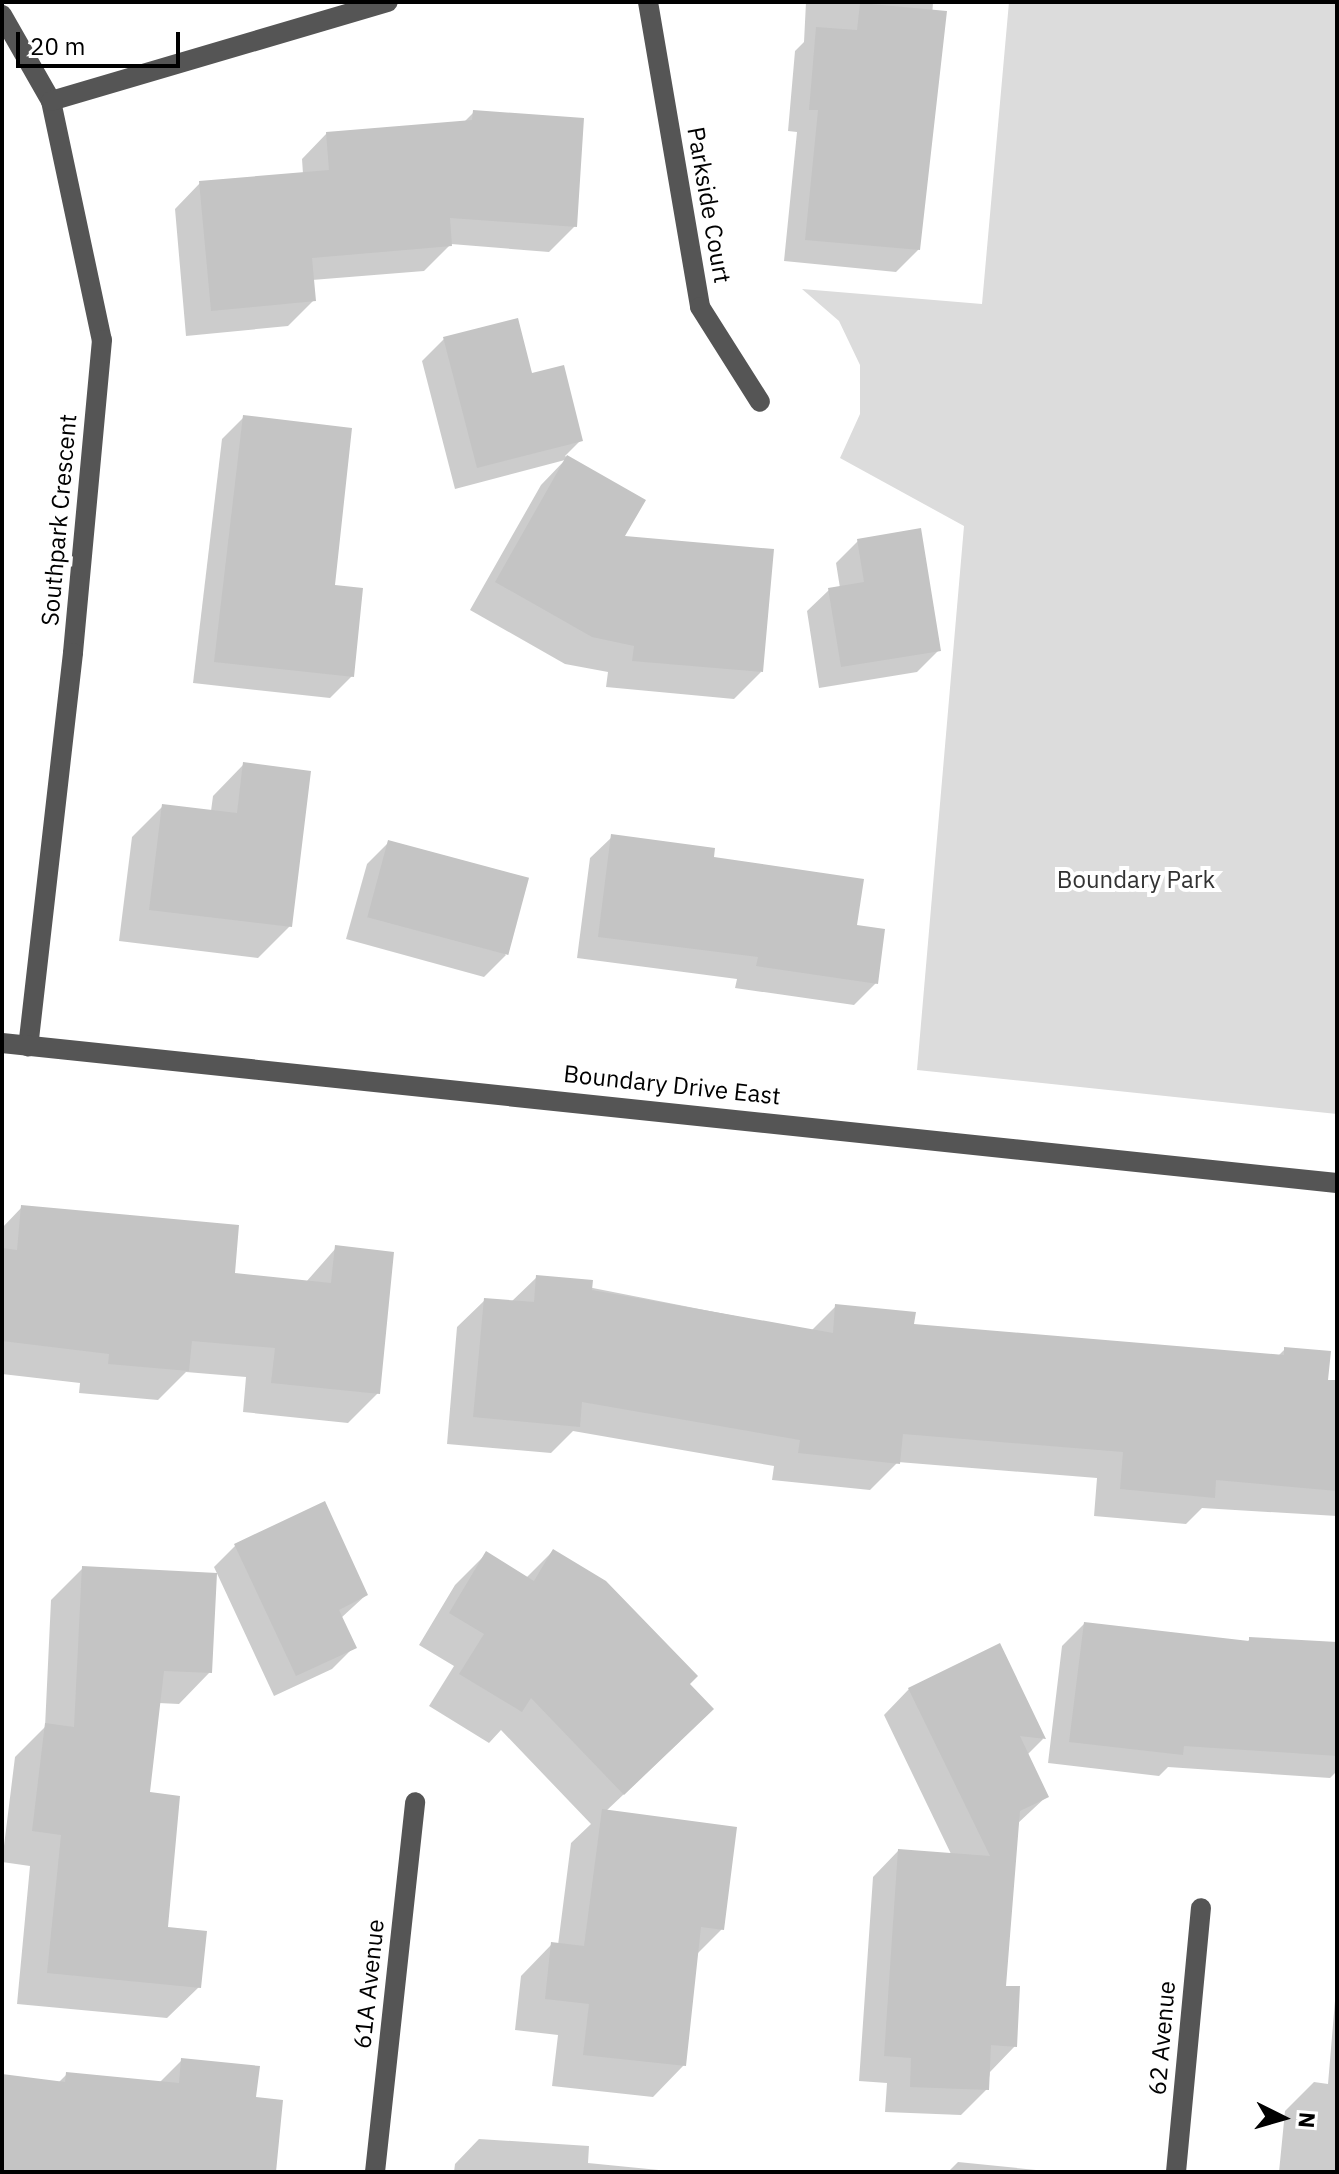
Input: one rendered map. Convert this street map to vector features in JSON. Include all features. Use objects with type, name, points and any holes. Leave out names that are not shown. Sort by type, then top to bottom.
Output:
[{"type":"street","points":[[51,101],[388,2]]},
{"type":"street","name":"Parkside Court","points":[[648,2],[700,307],[760,402]]},
{"type":"street","name":"Southpark Crescent","points":[[2,15],[51,101],[102,340],[73,653],[28,1046]]},
{"type":"street","name":"Boundary Drive East","points":[[2,1043],[1337,1183]]},
{"type":"street","name":"61A Avenue","points":[[375,2172],[415,1802]]},
{"type":"street","name":"62 Avenue","points":[[1176,2172],[1201,1908]]},
{"type":"green space","name":"Boundary Park","points":[[1009,2],[1337,2],[1337,1114],[917,1070],[964,526],[840,458],[860,414],[860,365],[839,321],[802,289],[982,304]]},
{"type":"building","points":[[860,3],[947,11],[920,250],[805,240],[818,110],[809,110],[816,27],[857,30]]},
{"type":"building","points":[[473,110],[584,118],[577,227],[450,218],[452,246],[312,258],[316,301],[211,311],[199,181],[329,170],[326,132],[472,120]]},
{"type":"building","points":[[518,318],[532,373],[564,365],[583,441],[477,468],[443,337]]},
{"type":"building","points":[[243,415],[352,428],[335,585],[363,588],[354,677],[214,662]]},
{"type":"building","points":[[567,455],[646,500],[625,536],[774,549],[763,672],[632,661],[634,646],[592,637],[495,582]]},
{"type":"building","points":[[921,528],[941,651],[841,667],[828,588],[864,582],[857,539]]},
{"type":"building","points":[[243,762],[311,771],[292,927],[149,910],[162,804],[237,813]]},
{"type":"building","points":[[611,834],[715,848],[714,857],[864,879],[857,925],[885,929],[878,984],[756,966],[758,957],[598,937]]},
{"type":"building","points":[[388,840],[529,878],[508,955],[367,917]]},
{"type":"building","points":[[21,1205],[239,1225],[235,1273],[331,1283],[335,1245],[394,1252],[380,1394],[271,1383],[275,1348],[192,1341],[189,1371],[108,1364],[109,1354],[2,1341],[2,1248],[17,1250]]},
{"type":"building","points":[[536,1275],[593,1280],[592,1290],[833,1333],[835,1304],[916,1312],[914,1324],[1284,1355],[1284,1347],[1331,1351],[1328,1380],[1337,1380],[1337,1491],[1216,1480],[1215,1498],[1120,1489],[1123,1452],[903,1434],[900,1464],[798,1453],[800,1440],[582,1402],[580,1427],[473,1417],[484,1298],[534,1302]]},
{"type":"building","points":[[325,1501],[368,1595],[339,1610],[357,1648],[296,1676],[234,1544]]},
{"type":"building","points":[[553,1549],[606,1581],[698,1676],[690,1684],[714,1709],[624,1795],[531,1698],[522,1712],[459,1674],[484,1634],[449,1613],[486,1551],[534,1581]]},
{"type":"building","points":[[82,1566],[217,1573],[212,1673],[164,1671],[150,1792],[180,1796],[168,1927],[207,1931],[201,1988],[47,1973],[61,1835],[32,1831],[45,1723],[74,1727]]},
{"type":"building","points":[[1084,1622],[1249,1641],[1249,1637],[1337,1642],[1337,1756],[1184,1746],[1183,1755],[1069,1742]]},
{"type":"building","points":[[1000,1643],[1046,1739],[1020,1736],[1049,1797],[1020,1811],[1006,1986],[1020,1986],[1017,2047],[991,2045],[989,2090],[910,2087],[911,2058],[884,2056],[898,1849],[990,1856],[908,1688]]},
{"type":"building","points":[[602,1809],[737,1827],[724,1930],[701,1927],[686,2066],[583,2055],[589,2004],[545,1999],[551,1942],[584,1946]]},
{"type":"building","points":[[181,2058],[260,2066],[256,2097],[283,2100],[276,2172],[2,2172],[2,2074],[65,2082],[66,2072],[179,2083]]}]
